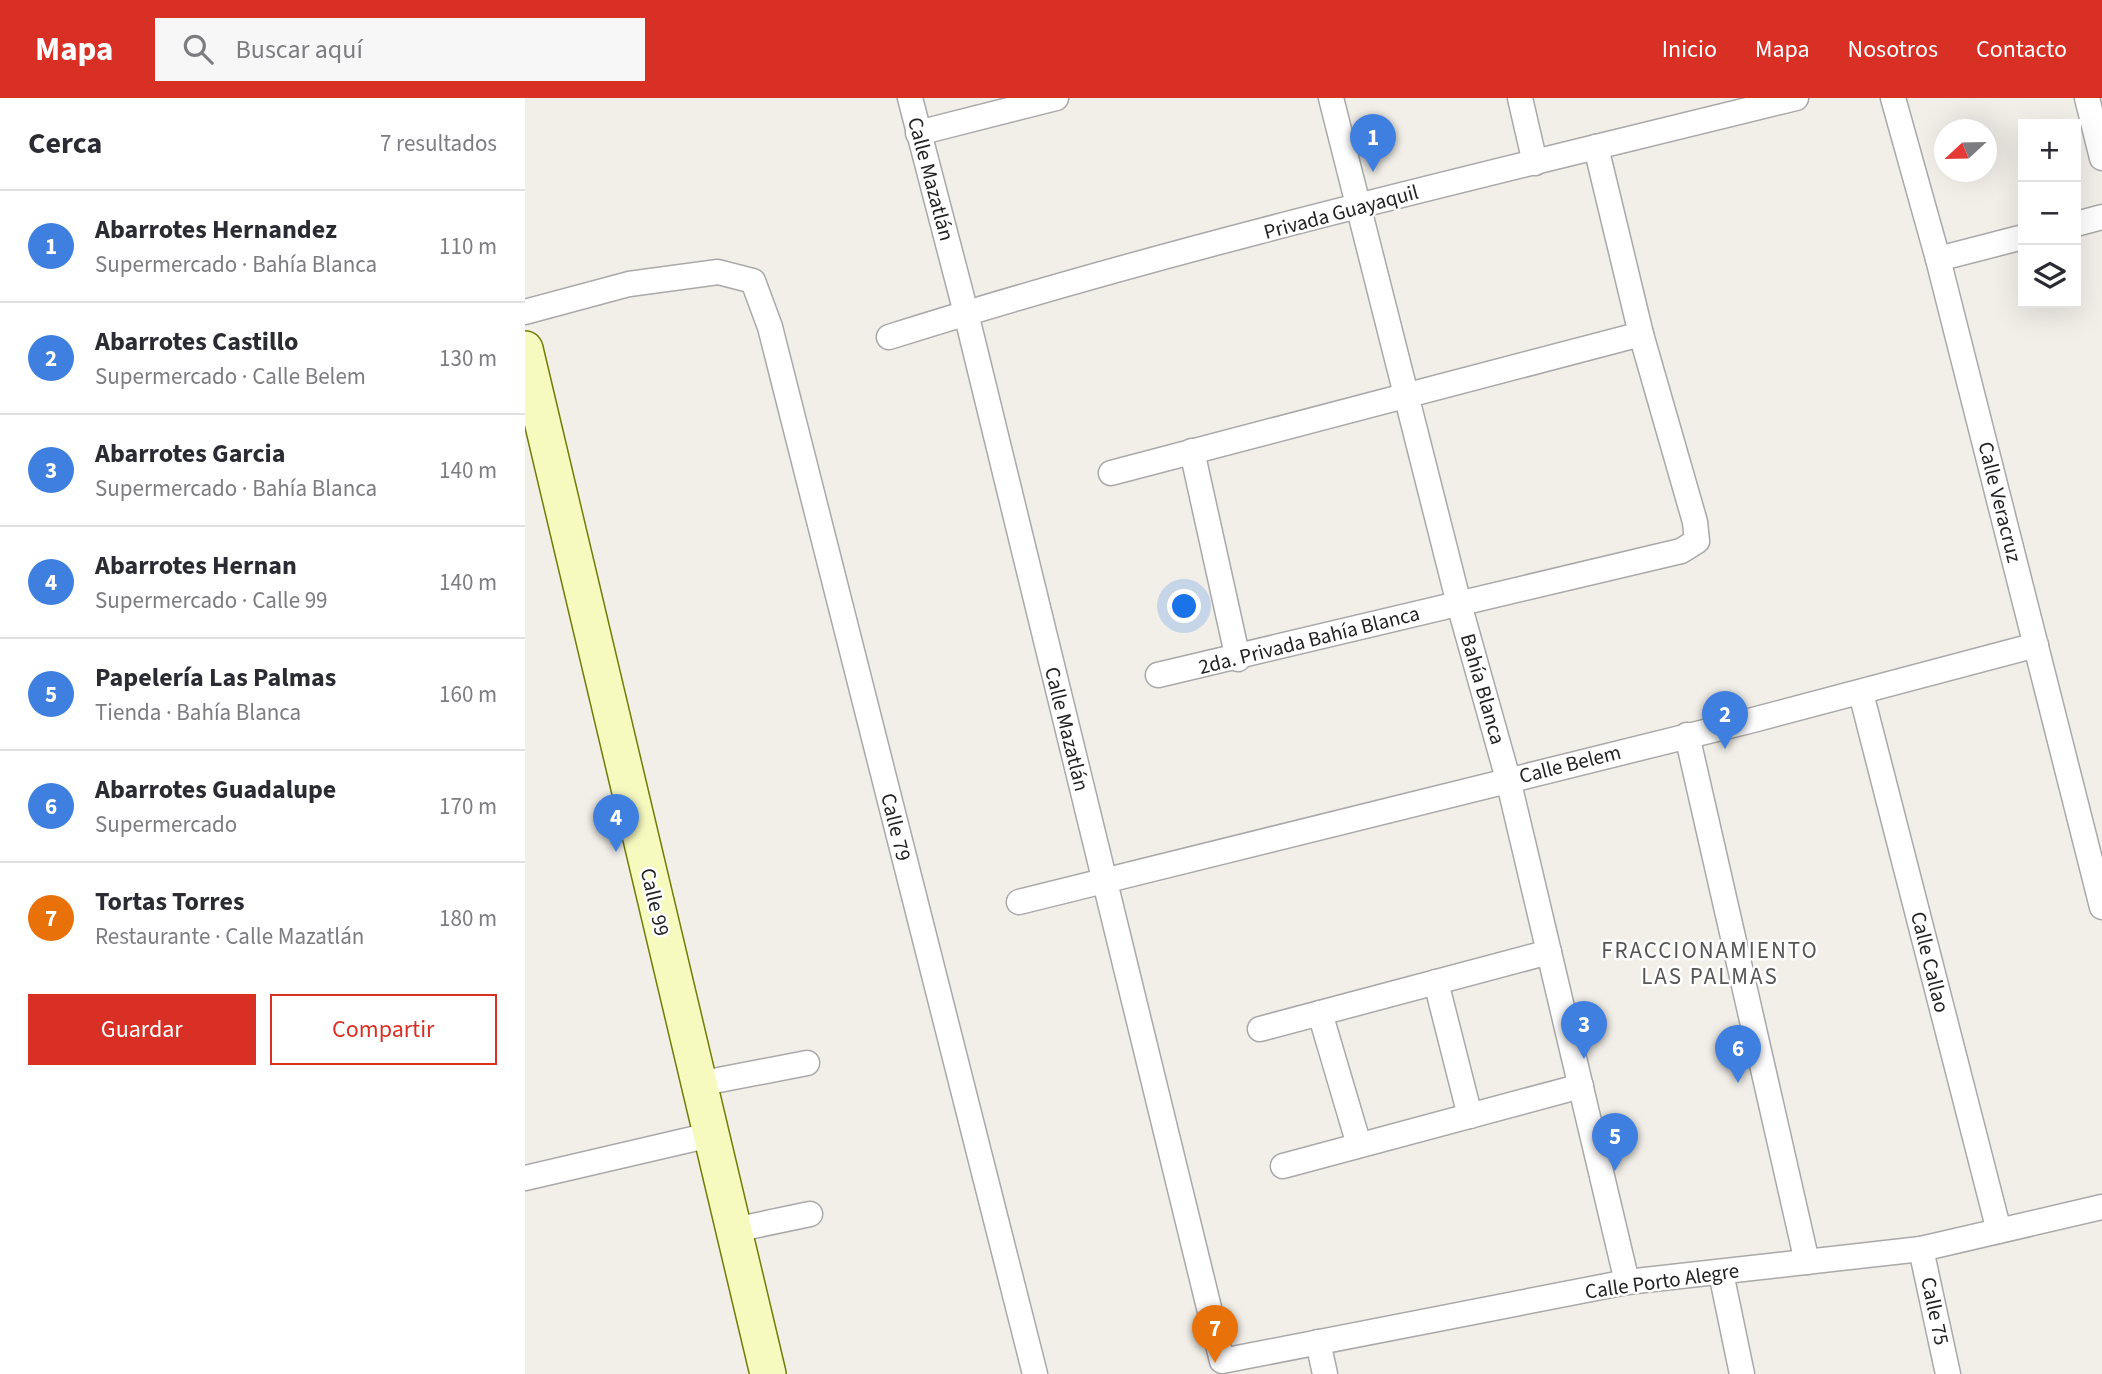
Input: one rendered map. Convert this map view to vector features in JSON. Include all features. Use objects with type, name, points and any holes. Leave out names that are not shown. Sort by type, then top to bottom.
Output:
[{"type":"street","name":"Calle Mazatlán","points":[[910,98],[966,313],[1222,1361]]},
{"type":"street","points":[[918,133],[1055,98]]},
{"type":"street","name":"Bahía Blanca","points":[[1331,98],[1459,604],[1508,779],[1627,1282]]},
{"type":"street","points":[[1520,98],[1535,163]]},
{"type":"street","name":"Privada Guayaquil","points":[[889,337],[966,313],[1357,207],[1596,147],[1718,107],[1796,98]]},
{"type":"street","name":"Calle Veracruz","points":[[1893,98],[1938,259],[2036,645],[2092,824],[2102,907]]},
{"type":"street","points":[[2087,98],[2102,158]]},
{"type":"street","points":[[1111,473],[1641,334],[1596,147]]},
{"type":"street","points":[[2081,223],[2102,217]]},
{"type":"street","points":[[1938,259],[2018,238]]},
{"type":"street","name":"Calle 79","points":[[525,312],[629,284],[706,273],[719,272],[753,281],[770,327],[1035,1374]]},
{"type":"street","name":"2da. Privada Bahía Blanca","points":[[1158,676],[1681,551],[1697,541],[1695,522],[1641,334]]},
{"type":"street","name":"Calle 99","points":[[525,349],[768,1374]]},
{"type":"street","points":[[1192,452],[1238,659]]},
{"type":"street","name":"Calle Belem","points":[[1019,902],[1861,693],[2036,645]]},
{"type":"street","name":"Calle Callao","points":[[1861,693],[1999,1231]]},
{"type":"street","points":[[1687,735],[1807,1262]]},
{"type":"street","points":[[1260,1028],[1549,951]]},
{"type":"street","points":[[1436,982],[1470,1116]]},
{"type":"street","points":[[1320,1013],[1360,1145]]},
{"type":"street","points":[[698,1084],[807,1063]]},
{"type":"street","points":[[1283,1166],[1581,1086]]},
{"type":"street","points":[[525,1178],[710,1135]]},
{"type":"street","name":"Calle Porto Alegre","points":[[1222,1361],[1627,1282],[1921,1249],[2102,1207]]},
{"type":"street","points":[[734,1230],[810,1214]]},
{"type":"street","name":"Calle 75","points":[[1921,1249],[1948,1374]]},
{"type":"street","points":[[1721,1273],[1742,1374]]},
{"type":"street","points":[[1318,1342],[1325,1374]]},
{"type":"place","name":"Abarrotes Hernandez","points":[[1373,172]]},
{"type":"place","name":"Abarrotes Castillo","points":[[1725,749]]},
{"type":"place","name":"Abarrotes Hernan","points":[[616,852]]},
{"type":"place","name":"Abarrotes Garcia","points":[[1584,1059]]},
{"type":"place","name":"Abarrotes Guadalupe","points":[[1738,1083]]},
{"type":"place","name":"Papelería Las Palmas","points":[[1615,1171]]},
{"type":"place","name":"Tortas Torres","points":[[1215,1363]]},
{"type":"district","name":"FRACCIONAMIENTO LAS PALMAS","points":[[1710,963]]}]
